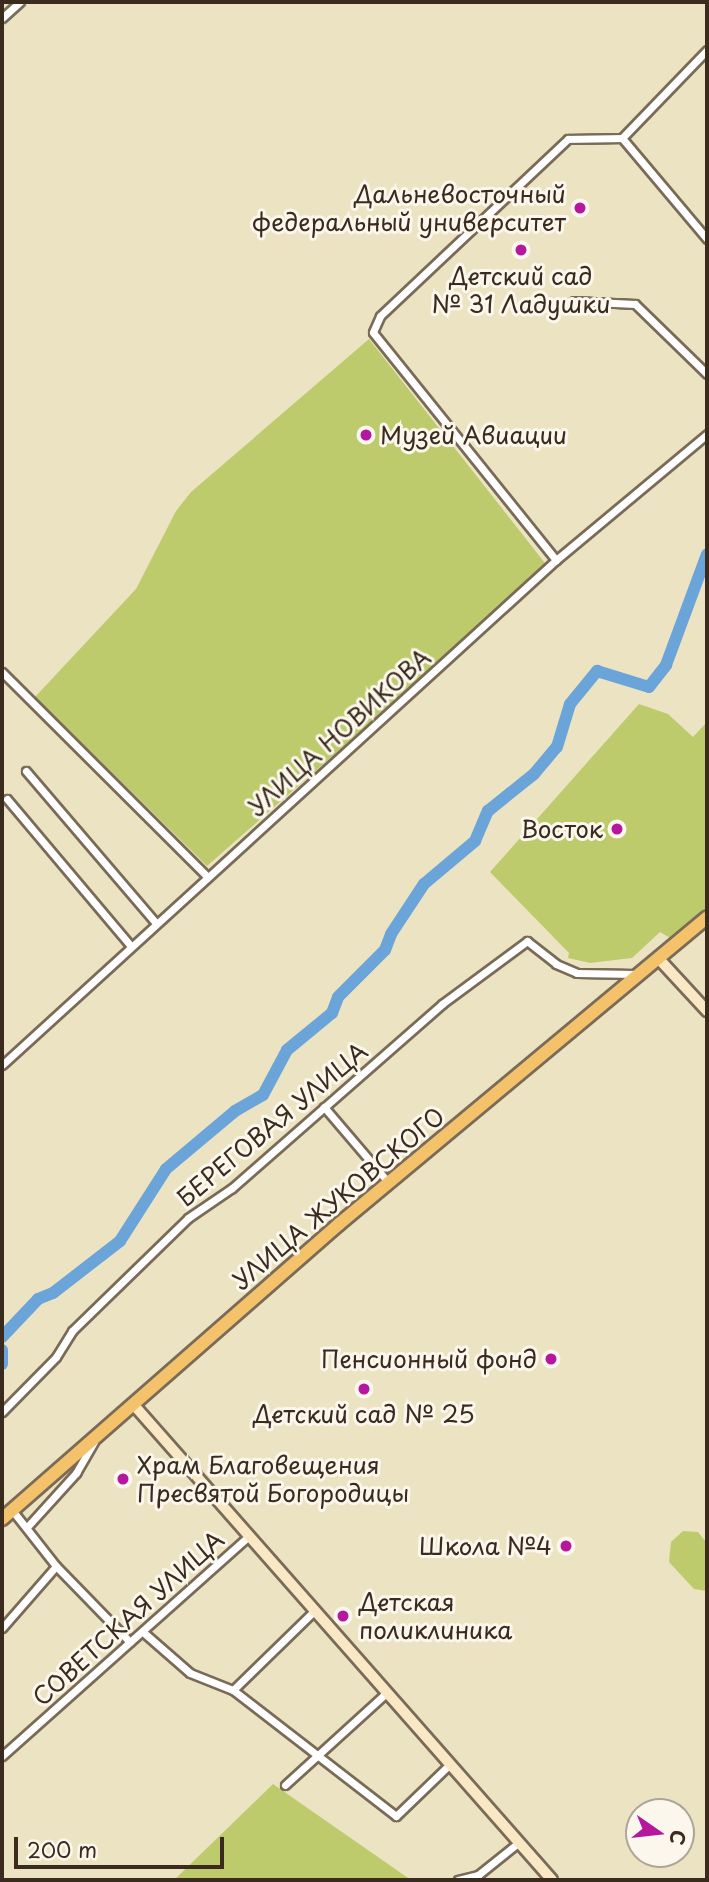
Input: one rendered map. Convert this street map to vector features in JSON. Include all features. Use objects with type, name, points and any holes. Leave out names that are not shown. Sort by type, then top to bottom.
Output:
[{"type":"main road","name":"УЛИЦА ЖУКОВСКОГО","points":[[7,1514],[389,1182],[614,991],[641,974],[707,917]]},
{"type":"main road","points":[[659,959],[707,1011]]},
{"type":"main road","points":[[134,1404],[551,1880]]},
{"type":"street","points":[[2,18],[20,2]]},
{"type":"street","points":[[556,561],[373,332],[380,316],[568,139],[622,138],[707,50]]},
{"type":"street","points":[[622,138],[707,239]]},
{"type":"street","points":[[574,301],[635,304],[707,374]]},
{"type":"street","name":"УЛИЦА НОВИКОВА","points":[[2,1065],[206,876],[505,611],[556,561],[707,434]]},
{"type":"street","points":[[2,672],[206,876]]},
{"type":"street","points":[[26,771],[156,923]]},
{"type":"street","points":[[7,799],[131,946]]},
{"type":"street","name":"БЕРЕГОВАЯ УЛИЦА","points":[[2,1412],[120,1282],[188,1219],[232,1188],[442,1004],[527,941],[556,964],[577,973],[641,974]]},
{"type":"street","points":[[324,1107],[389,1182]]},
{"type":"street","points":[[28,1526],[76,1473],[95,1438]]},
{"type":"street","points":[[7,1514],[28,1526],[56,1566],[130,1642]]},
{"type":"street","name":"СОВЕТСКАЯ УЛИЦА","points":[[2,1756],[249,1536]]},
{"type":"street","points":[[2,1628],[56,1566]]},
{"type":"street","points":[[233,1690],[314,1611]]},
{"type":"street","points":[[143,1632],[190,1674],[233,1690],[396,1816],[450,1764]]},
{"type":"street","points":[[285,1785],[319,1757],[386,1693]]},
{"type":"street","points":[[458,1880],[478,1875],[518,1843]]},
{"type":"green space","points":[[369,339],[548,567],[207,866],[35,697],[136,589],[176,511],[191,492]]},
{"type":"green space","name":"Восток","points":[[639,704],[668,714],[693,737],[707,722],[707,908],[672,939],[660,932],[632,958],[590,963],[568,958],[569,953],[490,872]]},
{"type":"green space","points":[[683,1531],[698,1532],[707,1543],[707,1591],[694,1589],[669,1562],[671,1542]]},
{"type":"green space","points":[[273,1784],[411,1880],[174,1880]]},
{"type":"waterway","points":[[2,1337],[38,1299],[53,1293],[120,1241],[166,1169],[235,1111],[263,1095],[287,1050],[332,1013],[338,997],[385,950],[391,934],[424,884],[475,841],[488,811],[534,774],[557,747],[570,704],[597,671],[649,687],[666,665],[707,554]]},
{"type":"waterway","points":[[2,1350],[2,1364]]},
{"type":"place","name":"Дальневосточный федеральный университет","points":[[580,208]]},
{"type":"place","name":"Детский сад № 31 Ладушки","points":[[521,250]]},
{"type":"place","name":"Музей Авиации","points":[[366,435]]},
{"type":"place","name":"Восток","points":[[617,829]]},
{"type":"place","name":"Пенсионный фонд","points":[[551,1359]]},
{"type":"place","name":"Детский сад № 25","points":[[364,1389]]},
{"type":"place","name":"Храм Благовещения Пресвятой Богородицы","points":[[123,1479]]},
{"type":"place","name":"Школа №4","points":[[566,1546]]},
{"type":"place","name":"Детская поликлиника","points":[[343,1616]]}]
